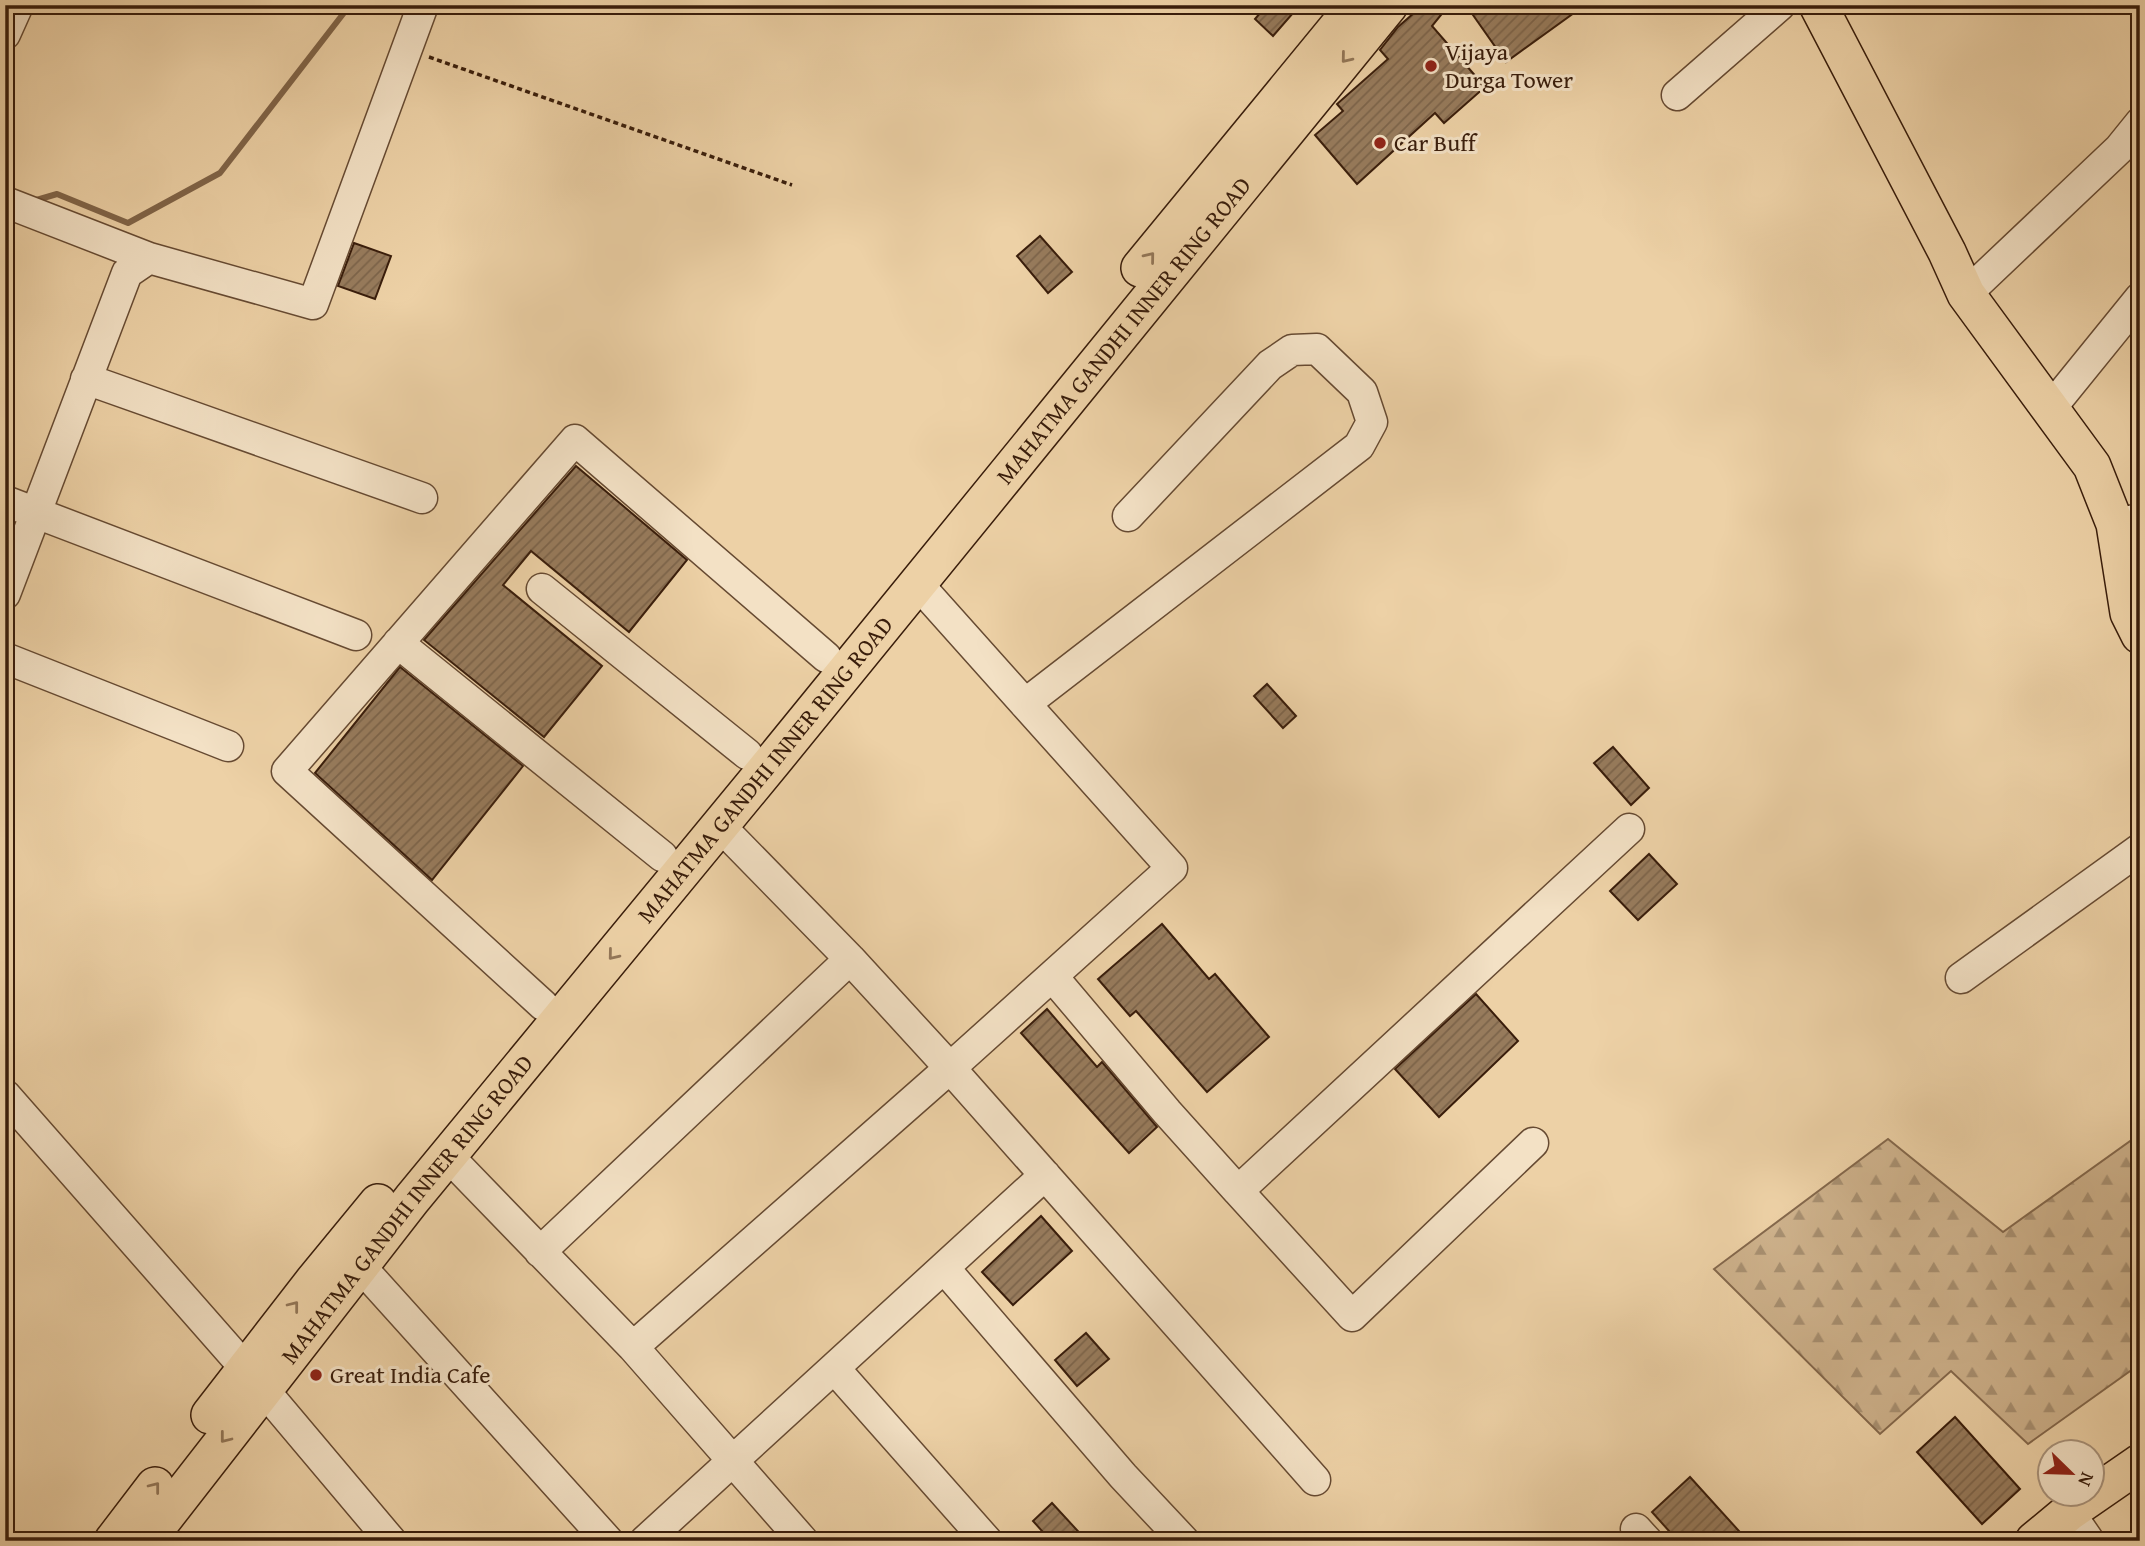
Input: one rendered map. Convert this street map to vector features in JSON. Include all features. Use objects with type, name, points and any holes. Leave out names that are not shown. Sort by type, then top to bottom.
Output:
[{"type":"main road","name":"MAHATMA GANDHI INNER RING ROAD","points":[[146,1541],[254,1379],[313,1282],[544,1005],[662,856],[1356,5]]},
{"type":"main road","name":"MAHATMA GANDHI INNER RING ROAD","points":[[113,1541],[254,1379],[360,1266],[1389,5]]},
{"type":"main road","points":[[1818,5],[1947,251],[1966,294],[2092,466],[2127,522],[2129,613],[2140,635]]},
{"type":"main road","points":[[2035,1541],[2079,1527],[2140,1462]]},
{"type":"street","points":[[5,34],[18,5]]},
{"type":"street","points":[[5,202],[149,258],[313,304],[423,5]]},
{"type":"street","points":[[1677,95],[1780,5]]},
{"type":"street","points":[[1966,294],[2119,149],[2140,123]]},
{"type":"street","points":[[5,594],[127,273],[149,258]]},
{"type":"street","points":[[2050,409],[2140,298]]},
{"type":"street","points":[[1025,704],[1359,446],[1372,422],[1362,392],[1317,349],[1292,350],[1270,365],[1128,516]]},
{"type":"street","points":[[86,380],[422,498]]},
{"type":"street","points":[[544,1005],[287,771],[575,440],[826,657]]},
{"type":"street","points":[[5,501],[356,635]]},
{"type":"street","points":[[633,1348],[1172,869],[918,583]]},
{"type":"street","points":[[542,589],[747,754]]},
{"type":"street","points":[[398,643],[662,856]]},
{"type":"street","points":[[5,658],[228,746]]},
{"type":"street","points":[[720,826],[850,958],[1315,1480]]},
{"type":"street","points":[[1238,1191],[1629,829]]},
{"type":"street","points":[[1961,978],[2140,849]]},
{"type":"street","points":[[540,1252],[850,958]]},
{"type":"street","points":[[1052,976],[1167,1112],[1352,1316],[1533,1143]]},
{"type":"street","points":[[9,1108],[254,1379],[391,1541]]},
{"type":"street","points":[[448,1156],[633,1348],[803,1541]]},
{"type":"street","points":[[645,1541],[1045,1175]]},
{"type":"street","points":[[360,1266],[608,1541]]},
{"type":"street","points":[[944,1268],[1123,1476],[1184,1541]]},
{"type":"street","points":[[834,1368],[987,1541]]},
{"type":"path","points":[[407,49],[792,185]]},
{"type":"green space","points":[[2140,1134],[2140,1364],[2028,1444],[1951,1371],[1880,1434],[1714,1269],[1888,1139],[2003,1232]]},
{"type":"building","points":[[1267,5],[1300,5],[1273,36],[1255,19]]},
{"type":"building","points":[[1423,5],[1449,5],[1432,26],[1485,87],[1444,123],[1435,113],[1357,184],[1315,135],[1343,111],[1337,104],[1388,59],[1380,50],[1398,27]]},
{"type":"building","points":[[1466,5],[1585,5],[1506,62]]},
{"type":"building","points":[[1040,236],[1072,272],[1048,293],[1017,256]]},
{"type":"building","points":[[354,243],[391,256],[375,299],[338,286]]},
{"type":"building","points":[[576,466],[687,560],[629,632],[531,551],[503,585],[602,666],[544,737],[424,640]]},
{"type":"building","points":[[400,667],[523,766],[432,880],[315,773]]},
{"type":"building","points":[[1267,684],[1296,716],[1283,728],[1254,696]]},
{"type":"building","points":[[1613,747],[1649,788],[1631,805],[1594,763]]},
{"type":"building","points":[[1649,854],[1677,884],[1638,920],[1610,891]]},
{"type":"building","points":[[1162,924],[1209,979],[1215,974],[1269,1037],[1207,1092],[1136,1011],[1130,1016],[1098,979]]},
{"type":"building","points":[[1476,994],[1518,1041],[1439,1117],[1395,1069]]},
{"type":"building","points":[[1047,1009],[1097,1067],[1102,1062],[1157,1127],[1129,1153],[1021,1033]]},
{"type":"building","points":[[1041,1216],[1072,1251],[1013,1305],[982,1272]]},
{"type":"building","points":[[1086,1333],[1109,1359],[1077,1386],[1055,1360]]},
{"type":"building","points":[[1955,1417],[2020,1489],[1982,1524],[1917,1452]]},
{"type":"building","points":[[1690,1477],[1748,1541],[1678,1541],[1652,1512]]},
{"type":"building","points":[[1052,1503],[1087,1541],[1051,1541],[1033,1521]]},
{"type":"waterway","points":[[33,201],[57,194],[128,223],[220,173],[350,5]]},
{"type":"place","name":"Vijaya Durga Tower","points":[[1431,66]]},
{"type":"place","name":"Car Buff","points":[[1380,143]]},
{"type":"place","name":"Great India Cafe","points":[[316,1375]]}]
